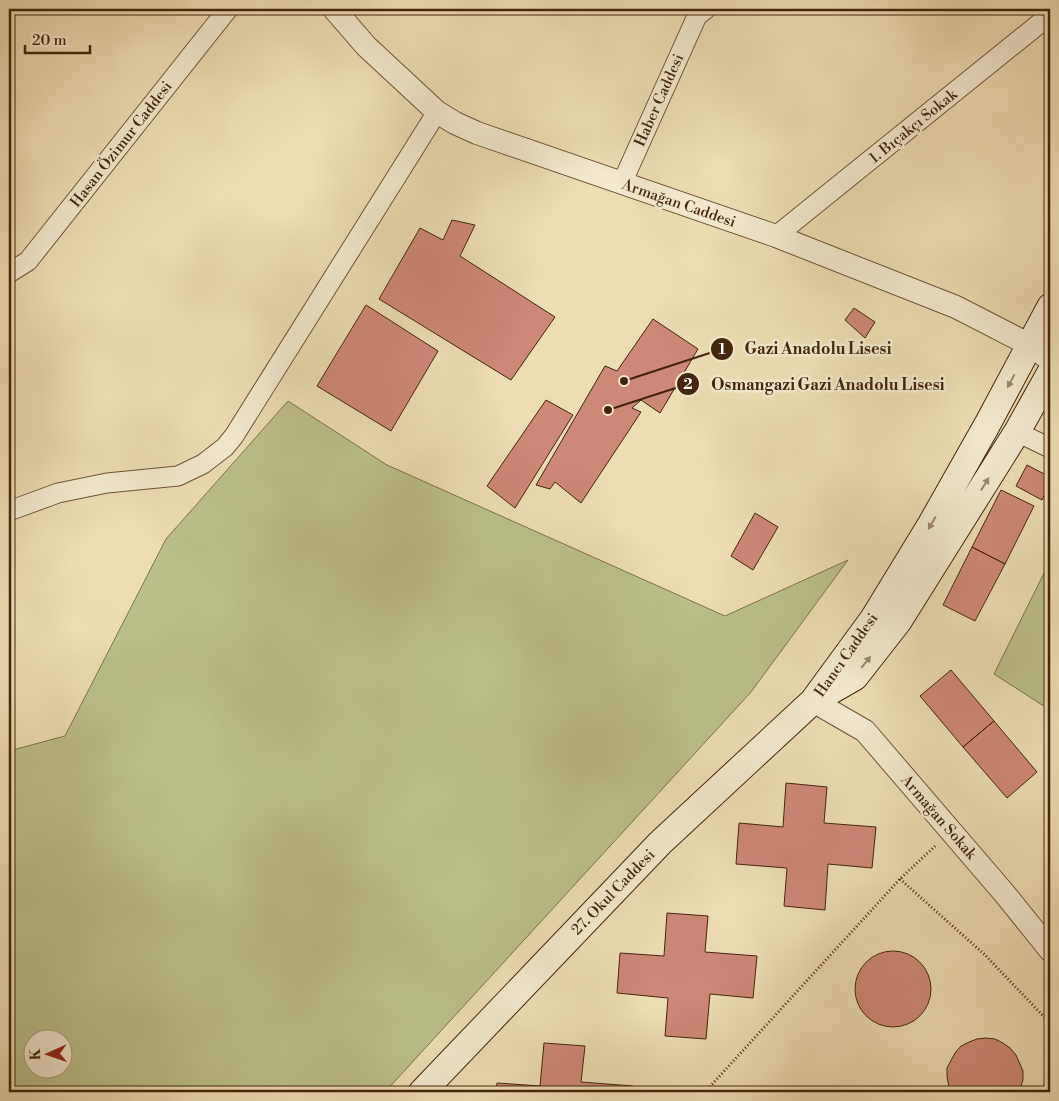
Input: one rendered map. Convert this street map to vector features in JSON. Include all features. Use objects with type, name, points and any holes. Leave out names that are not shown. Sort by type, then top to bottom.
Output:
[{"type":"main road","name":"Hancı Caddesi","points":[[813,701],[873,619],[931,524],[987,425],[1040,352],[1050,307]]},
{"type":"main road","name":"Hancı Caddesi","points":[[813,701],[855,676],[898,622],[1017,432],[1050,373]]},
{"type":"main road","name":"27. Okul Caddesi","points":[[422,1092],[660,844],[813,701]]},
{"type":"street","name":"Hasan Özimur Caddesi","points":[[9,273],[28,261],[228,9]]},
{"type":"street","name":"Armağan Caddesi","points":[[334,9],[366,46],[437,112],[456,123],[477,133],[776,236],[956,307],[1040,352]]},
{"type":"street","name":"Haber Caddesi","points":[[622,183],[696,11]]},
{"type":"street","name":"1. Bıçakçı Sokak","points":[[776,236],[1050,15]]},
{"type":"street","points":[[9,511],[58,493],[107,483],[178,476],[203,464],[225,447],[234,436],[437,112]]},
{"type":"street","points":[[1017,432],[1050,448]]},
{"type":"street","name":"Armağan Sokak","points":[[813,701],[865,732],[1004,893],[1050,950]]},
{"type":"path","points":[[705,1092],[900,879],[951,831]]},
{"type":"path","points":[[900,879],[985,955],[1050,1023]]},
{"type":"green space","points":[[288,401],[387,465],[725,616],[848,560],[751,692],[385,1092],[9,1092],[9,751],[65,736],[166,539]]},
{"type":"green space","points":[[1050,561],[1050,710],[994,674]]},
{"type":"building","points":[[452,220],[475,225],[460,256],[555,317],[511,380],[379,299],[420,228],[443,240]]},
{"type":"building","points":[[366,305],[438,351],[391,431],[317,386]]},
{"type":"building","points":[[854,308],[875,322],[865,338],[845,320]]},
{"type":"building","points":[[653,319],[698,349],[660,413],[641,400],[632,408],[641,412],[581,503],[555,482],[550,489],[536,485],[605,366],[617,371]]},
{"type":"building","points":[[546,400],[573,415],[515,508],[487,486]]},
{"type":"building","points":[[1027,465],[1050,477],[1050,484],[1042,500],[1016,486]]},
{"type":"building","points":[[1001,490],[1034,506],[1005,564],[972,547]]},
{"type":"building","points":[[755,513],[778,527],[753,570],[731,556]]},
{"type":"building","points":[[972,547],[1005,564],[975,621],[943,605]]},
{"type":"building","points":[[951,670],[994,721],[963,747],[920,696]]},
{"type":"building","points":[[994,721],[1037,772],[1007,798],[963,747]]},
{"type":"building","points":[[786,783],[827,787],[824,823],[876,827],[872,868],[828,864],[825,910],[784,906],[787,868],[736,864],[739,823],[783,827]]},
{"type":"building","points":[[667,913],[708,916],[705,952],[757,956],[753,998],[710,994],[706,1039],[665,1036],[668,998],[617,993],[620,953],[664,956]]},
{"type":"building","points":[[893,951],[908,954],[920,962],[928,974],[931,989],[928,1004],[920,1016],[908,1024],[893,1027],[878,1024],[866,1016],[858,1004],[855,989],[858,974],[866,962],[878,954]]},
{"type":"building","points":[[986,1038],[995,1039],[1003,1043],[1016,1055],[1023,1071],[1023,1080],[1019,1092],[950,1092],[947,1068],[955,1053],[961,1046],[969,1042]]},
{"type":"building","points":[[544,1043],[585,1046],[581,1082],[633,1086],[633,1092],[496,1092],[497,1083],[540,1086]]},
{"type":"place","name":"Gazi Anadolu Lisesi","points":[[624,381]]},
{"type":"place","name":"Osmangazi Gazi Anadolu Lisesi","points":[[608,410]]}]
